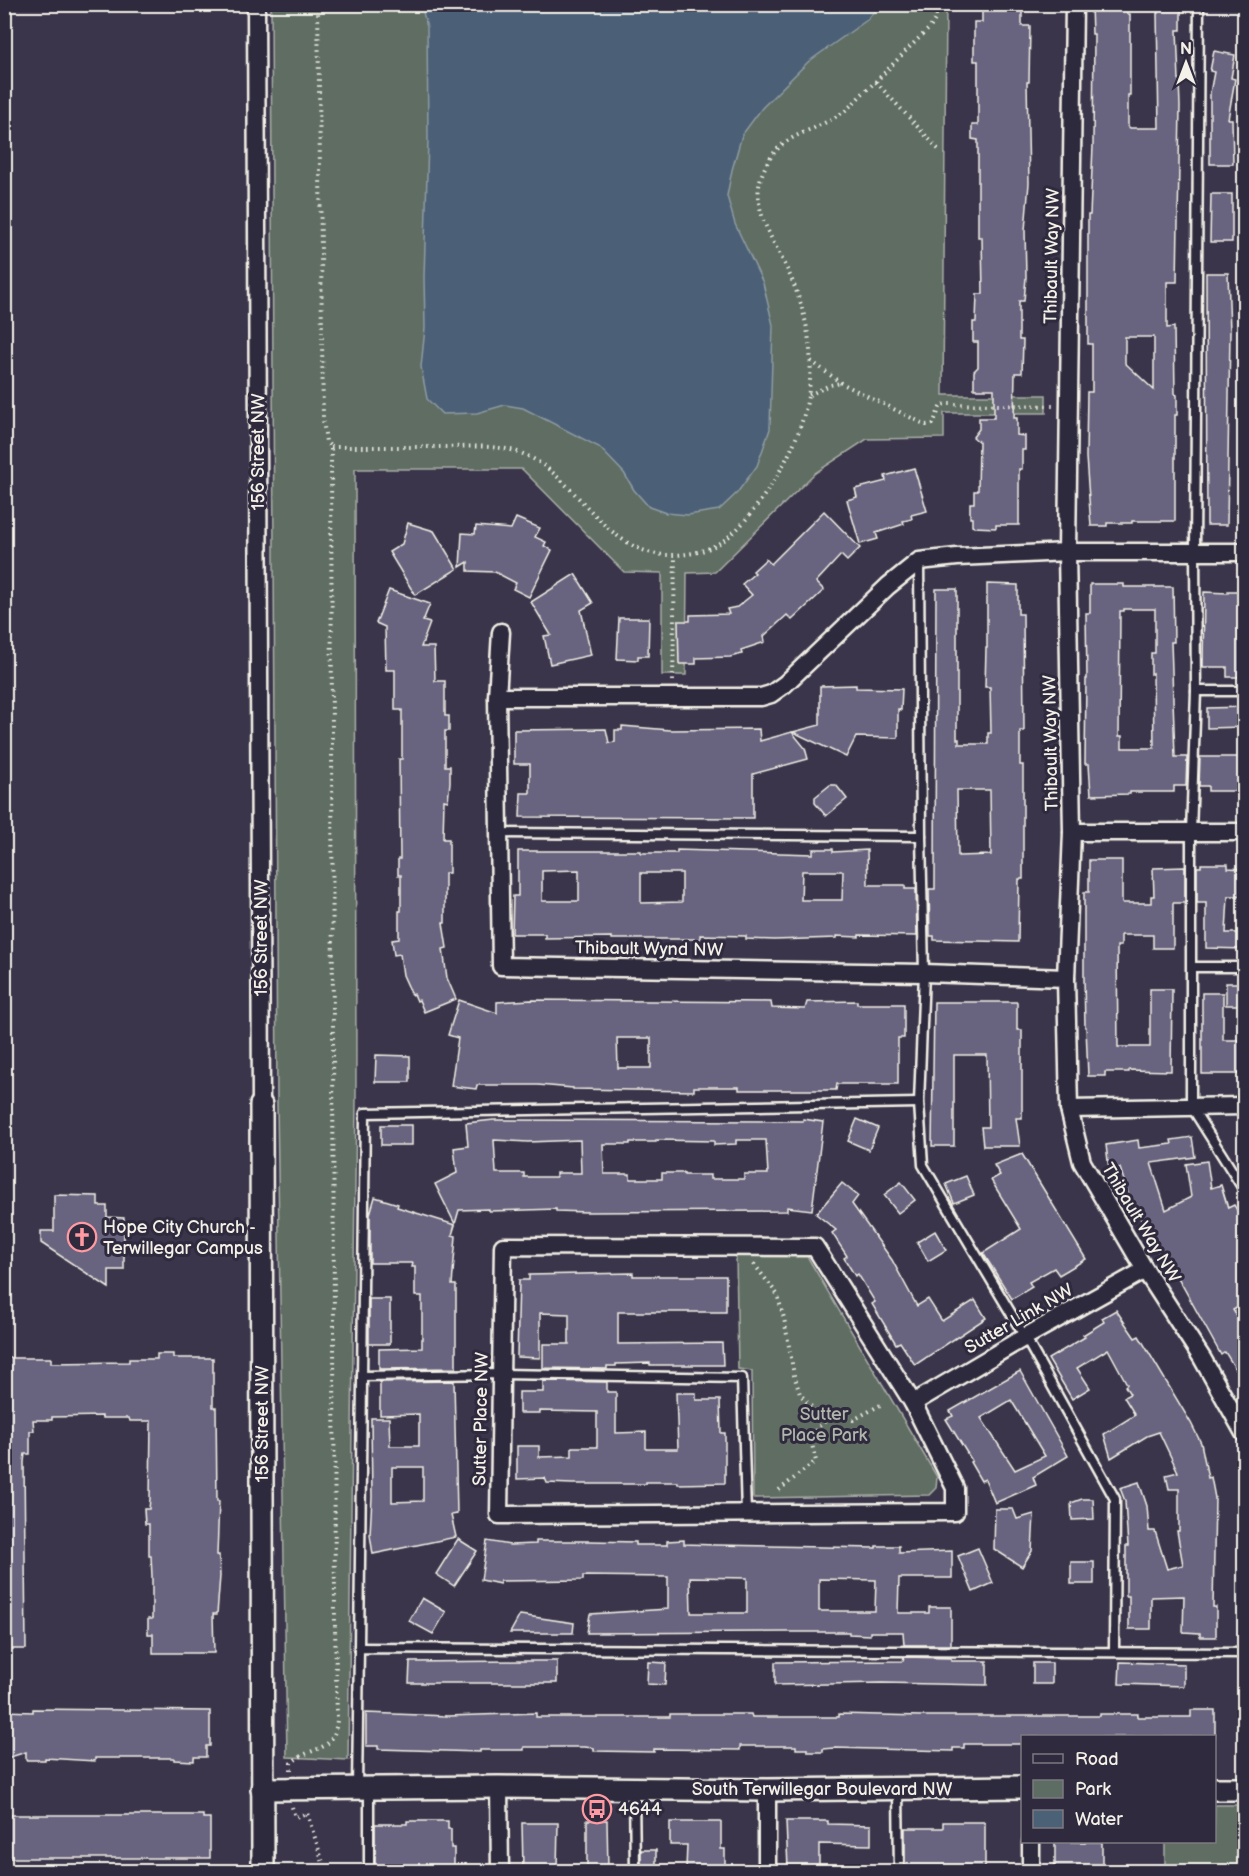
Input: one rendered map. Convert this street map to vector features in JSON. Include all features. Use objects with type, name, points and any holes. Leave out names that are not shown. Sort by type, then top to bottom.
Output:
[{"type":"street","name":"156 Street NW","points":[[256,4],[263,1872]]},
{"type":"street","name":"Thibault Way NW","points":[[1074,4],[1067,552],[1072,831],[1066,978],[1069,1109],[1082,1162],[1145,1270],[1202,1358],[1245,1433]]},
{"type":"street","points":[[497,697],[673,698],[761,697],[771,694],[785,684],[888,586],[919,561],[1067,552],[1245,552]]},
{"type":"street","name":"Thibault Wynd NW","points":[[501,632],[497,697],[501,966],[924,973],[1066,978]]},
{"type":"street","points":[[1072,831],[1245,832]]},
{"type":"street","points":[[1069,1109],[1245,1106]]},
{"type":"street","name":"Sutter Place NW","points":[[503,1246],[814,1247],[914,1404],[955,1488],[955,1512],[499,1515],[501,1374],[503,1246]]},
{"type":"street","name":"Sutter Link NW","points":[[914,1404],[1025,1337],[1145,1270]]},
{"type":"street","name":"South Terwillegar Boulevard NW","points":[[262,1789],[768,1790],[1021,1787]]},
{"type":"street","points":[[499,1788],[500,1872]]},
{"type":"street","points":[[1216,1789],[1245,1789]]},
{"type":"street","points":[[767,1872],[768,1790]]},
{"type":"street","points":[[1031,1843],[1031,1872]]},
{"type":"lane","points":[[1199,4],[1196,691],[1191,833],[1191,1106],[1245,1190]]},
{"type":"lane","points":[[919,561],[924,973],[919,1103],[923,1165],[1025,1337],[1115,1499],[1114,1651]]},
{"type":"lane","points":[[1196,691],[1245,691]]},
{"type":"lane","points":[[499,833],[921,836]]},
{"type":"lane","points":[[1192,967],[1245,967]]},
{"type":"lane","points":[[369,1872],[363,1788],[359,1648],[365,1113],[919,1103]]},
{"type":"lane","points":[[362,1376],[501,1374],[742,1378],[746,1514]]},
{"type":"lane","points":[[359,1648],[1245,1653]]},
{"type":"lane","points":[[634,1789],[635,1872]]},
{"type":"lane","points":[[898,1789],[899,1872]]},
{"type":"path","points":[[318,4],[323,419],[326,442],[332,447],[490,447],[518,452],[556,475],[603,524],[631,546],[645,551],[675,555],[704,550],[717,545],[744,523],[776,479],[789,456],[800,429],[809,395],[811,361],[801,304],[759,209],[759,185],[763,171],[770,158],[787,139],[836,117],[876,82],[930,28],[936,18],[936,4]]},
{"type":"path","points":[[876,82],[941,152]]},
{"type":"path","points":[[811,361],[842,383],[926,426],[933,424],[941,405],[947,404],[1070,406]]},
{"type":"path","points":[[809,395],[830,385],[842,383]]},
{"type":"path","points":[[298,1756],[312,1753],[329,1743],[335,1732],[337,1719],[332,447]]},
{"type":"path","points":[[673,698],[675,555]]},
{"type":"path","points":[[754,1264],[777,1294],[800,1394],[824,1421]]},
{"type":"path","points":[[779,1490],[816,1461],[812,1445],[813,1434],[824,1421],[836,1417],[853,1420],[884,1404]]},
{"type":"path","points":[[307,1813],[326,1872]]},
{"type":"green space","points":[[271,5],[946,5],[943,395],[1046,395],[1046,413],[944,413],[944,438],[867,439],[815,473],[715,572],[687,573],[686,675],[662,675],[662,573],[624,572],[522,469],[355,469],[356,1099],[348,1760],[287,1757],[277,1104]]},
{"type":"green space","name":"Sutter Place Park","points":[[736,1256],[807,1256],[937,1477],[936,1488],[929,1495],[753,1498],[752,1371],[738,1369]]},
{"type":"green space","points":[[1216,1805],[1244,1805],[1244,1871],[1165,1871],[1165,1843],[1216,1843]]},
{"type":"water","points":[[421,5],[880,5],[867,20],[808,62],[762,108],[742,135],[727,196],[735,224],[763,283],[773,325],[770,429],[757,466],[737,493],[719,510],[688,515],[666,513],[649,507],[634,490],[624,473],[599,447],[523,408],[505,405],[477,413],[442,414],[427,399],[421,367],[425,328],[427,27]]},
{"type":"building","points":[[1127,4],[1127,14],[1130,14],[1128,126],[1130,128],[1159,128],[1157,13],[1159,5],[1181,6],[1181,30],[1177,30],[1180,106],[1177,282],[1167,282],[1167,328],[1174,327],[1175,394],[1177,395],[1175,521],[1132,521],[1132,523],[1107,523],[1107,526],[1091,526],[1086,457],[1087,392],[1092,392],[1092,344],[1088,344],[1088,215],[1090,215],[1093,146],[1094,34],[1092,34],[1091,5]],"holes":[[[1125,337],[1154,337],[1154,390],[1125,363]]]},
{"type":"building","points":[[982,8],[1022,10],[1022,26],[1030,26],[1029,82],[1027,82],[1029,183],[1025,230],[1026,277],[1024,301],[1019,301],[1019,340],[1023,340],[1022,373],[1015,373],[1014,418],[1017,418],[1017,435],[1025,436],[1025,450],[1022,450],[1022,469],[1019,469],[1019,525],[996,525],[996,528],[974,527],[972,518],[970,518],[970,503],[974,503],[974,491],[978,491],[979,442],[973,437],[979,429],[979,418],[994,418],[994,389],[974,389],[974,371],[978,367],[978,342],[973,342],[973,322],[976,322],[977,294],[983,294],[982,237],[978,237],[978,140],[972,139],[972,125],[978,125],[978,61],[974,61],[974,22],[982,22]]},
{"type":"building","points":[[1214,51],[1235,55],[1231,78],[1235,79],[1228,119],[1232,119],[1233,164],[1210,164],[1210,93],[1214,72],[1210,71]]},
{"type":"building","points":[[1211,194],[1232,194],[1232,242],[1210,242]]},
{"type":"building","points":[[1206,273],[1228,273],[1230,332],[1227,525],[1207,525]]},
{"type":"building","points":[[914,468],[927,511],[911,515],[912,519],[903,521],[904,524],[876,533],[878,539],[860,544],[847,500],[857,497],[855,489],[886,481],[885,476]]},
{"type":"building","points":[[824,511],[860,548],[847,561],[841,555],[816,582],[824,590],[792,620],[787,615],[764,636],[765,642],[741,650],[742,654],[730,657],[696,658],[696,664],[679,664],[678,621],[690,621],[690,615],[729,614],[727,609],[737,607],[752,595],[742,584],[755,573],[753,571],[766,559],[771,564]]},
{"type":"building","points":[[516,518],[540,528],[535,537],[546,542],[544,546],[552,550],[529,597],[513,589],[516,583],[495,572],[468,571],[468,562],[460,567],[462,533],[475,534],[476,526],[511,529]]},
{"type":"building","points":[[408,523],[434,531],[457,569],[415,595],[389,552],[402,544]]},
{"type":"building","points":[[575,574],[593,603],[581,610],[591,655],[550,664],[544,636],[551,635],[531,602]]},
{"type":"building","points":[[987,584],[1018,585],[1018,614],[1023,614],[1024,731],[1020,731],[1020,765],[1023,765],[1023,879],[1019,879],[1018,942],[934,940],[934,936],[930,936],[929,889],[935,889],[936,589],[957,589],[957,739],[959,739],[959,744],[988,744],[988,733],[991,733],[990,687],[985,687]],"holes":[[[957,790],[990,790],[991,855],[958,856]]]},
{"type":"building","points":[[1090,584],[1173,587],[1174,642],[1171,642],[1175,757],[1187,757],[1186,786],[1174,786],[1174,792],[1091,795],[1089,764],[1085,764],[1086,613],[1090,613]],"holes":[[[1155,609],[1155,653],[1151,653],[1154,748],[1122,748],[1122,736],[1119,736],[1120,611]]]},
{"type":"building","points":[[389,590],[430,604],[423,621],[430,623],[421,647],[434,647],[435,681],[445,681],[445,716],[449,716],[449,731],[445,731],[445,766],[450,766],[450,782],[448,801],[444,800],[443,839],[449,839],[449,873],[445,873],[445,923],[443,923],[447,948],[443,949],[447,978],[456,999],[424,1012],[419,1000],[417,1001],[414,994],[412,995],[403,975],[400,954],[394,955],[392,940],[399,939],[399,911],[401,911],[401,875],[398,875],[398,859],[400,859],[399,759],[402,759],[402,710],[395,710],[395,670],[386,670],[385,627],[376,623]]},
{"type":"building","points":[[1228,591],[1245,591],[1245,677],[1227,677],[1227,667],[1203,667],[1204,592],[1228,593]]},
{"type":"building","points":[[619,618],[649,618],[648,656],[638,656],[638,660],[617,659]]},
{"type":"building","points":[[856,685],[856,688],[902,689],[901,710],[898,709],[898,738],[856,737],[846,757],[793,732],[820,725],[820,686]]},
{"type":"building","points":[[1245,707],[1245,727],[1207,728],[1207,708]]},
{"type":"building","points":[[622,726],[670,730],[759,729],[760,741],[792,732],[805,748],[808,759],[753,774],[753,818],[520,817],[521,793],[530,793],[530,764],[514,764],[514,730],[606,729],[609,743],[615,742],[615,730],[622,730]]},
{"type":"building","points":[[1200,757],[1245,757],[1245,791],[1208,791],[1208,786],[1199,786]]},
{"type":"building","points":[[830,785],[836,785],[847,799],[826,816],[815,803],[815,797]]},
{"type":"building","points":[[813,849],[833,849],[833,852],[867,850],[868,885],[905,885],[905,889],[916,889],[917,936],[859,935],[859,937],[774,940],[746,939],[746,936],[700,935],[700,939],[612,939],[612,937],[545,938],[545,934],[512,934],[513,896],[518,896],[518,851],[677,853],[677,850],[813,854]],"holes":[[[579,870],[579,901],[542,901],[542,871]],[[802,871],[843,871],[842,900],[801,900]],[[641,873],[682,873],[682,902],[641,903]]]},
{"type":"building","points":[[1089,860],[1122,860],[1122,903],[1151,903],[1151,896],[1154,896],[1153,868],[1185,867],[1185,903],[1173,903],[1173,948],[1153,948],[1153,935],[1121,935],[1121,946],[1117,946],[1118,1047],[1150,1047],[1150,989],[1172,989],[1171,1071],[1129,1070],[1129,1072],[1105,1072],[1105,1076],[1088,1076],[1085,1027],[1084,892],[1089,892]]},
{"type":"building","points":[[1201,864],[1228,864],[1228,868],[1245,869],[1245,896],[1228,896],[1226,933],[1245,933],[1245,949],[1206,948],[1206,903],[1197,903],[1197,867],[1201,867]]},
{"type":"building","points":[[1226,983],[1245,983],[1245,1005],[1226,1005]]},
{"type":"building","points":[[1202,993],[1223,993],[1223,1040],[1245,1040],[1245,1074],[1202,1074]]},
{"type":"building","points":[[459,1000],[497,1013],[497,1002],[531,1000],[771,1002],[772,1008],[805,1009],[807,1002],[857,1001],[857,1004],[904,1004],[904,1038],[898,1038],[898,1084],[837,1084],[836,1090],[739,1090],[739,1087],[694,1087],[694,1091],[573,1089],[538,1085],[477,1085],[476,1089],[451,1086],[458,1038],[448,1035]],"holes":[[[617,1038],[651,1038],[651,1068],[618,1068]]]},
{"type":"building","points":[[934,1002],[1017,1002],[1017,1030],[1022,1030],[1022,1118],[1016,1118],[1020,1146],[983,1146],[981,1127],[988,1127],[987,1055],[954,1055],[954,1146],[932,1146]]},
{"type":"building","points":[[376,1055],[410,1056],[410,1082],[375,1082]]},
{"type":"building","points":[[803,1119],[823,1122],[812,1210],[787,1207],[787,1211],[459,1210],[455,1224],[435,1184],[457,1173],[454,1148],[468,1146],[466,1123],[494,1120],[803,1121]],"holes":[[[494,1140],[528,1142],[580,1140],[581,1173],[556,1173],[556,1177],[524,1177],[524,1173],[496,1173]],[[656,1140],[714,1141],[714,1145],[736,1144],[736,1140],[766,1140],[768,1174],[744,1174],[744,1179],[710,1179],[710,1175],[684,1175],[684,1173],[662,1173],[662,1179],[630,1179],[630,1174],[604,1174],[603,1144],[630,1144],[630,1142],[656,1142]]]},
{"type":"building","points":[[857,1119],[878,1128],[869,1150],[848,1141]]},
{"type":"building","points":[[381,1125],[412,1125],[412,1145],[381,1145]]},
{"type":"building","points":[[1192,1137],[1195,1157],[1151,1163],[1166,1210],[1191,1197],[1186,1164],[1207,1161],[1211,1188],[1221,1185],[1228,1208],[1234,1205],[1245,1223],[1245,1303],[1233,1310],[1245,1330],[1245,1384],[1225,1352],[1221,1355],[1176,1274],[1173,1275],[1153,1243],[1132,1206],[1120,1168],[1109,1169],[1106,1145],[1138,1140],[1139,1148],[1172,1144],[1171,1140]]},
{"type":"building","points":[[1022,1154],[1086,1259],[1059,1275],[1054,1268],[1029,1282],[1032,1287],[1012,1299],[983,1253],[1021,1229],[991,1180],[1000,1175],[994,1165]]},
{"type":"building","points":[[966,1176],[974,1195],[954,1203],[946,1184]]},
{"type":"building","points":[[901,1182],[915,1200],[898,1213],[884,1195]]},
{"type":"building","points":[[842,1183],[858,1196],[852,1204],[892,1260],[917,1306],[928,1299],[942,1321],[975,1300],[986,1318],[915,1365],[900,1342],[896,1344],[872,1304],[875,1302],[858,1274],[855,1276],[844,1258],[847,1256],[832,1233],[836,1230],[816,1214]]},
{"type":"building","name":"Hope City Church - Terwillegar Campus","points":[[54,1195],[98,1196],[98,1206],[107,1206],[107,1217],[124,1218],[124,1270],[109,1270],[109,1288],[41,1243],[41,1231],[54,1231]]},
{"type":"building","points":[[375,1197],[398,1204],[397,1207],[455,1225],[452,1235],[456,1236],[452,1285],[456,1285],[456,1368],[379,1369],[379,1349],[422,1348],[422,1296],[415,1296],[413,1263],[370,1263],[370,1214]]},
{"type":"building","points":[[935,1231],[946,1250],[928,1261],[917,1242]]},
{"type":"building","points":[[633,1273],[633,1276],[726,1276],[726,1312],[618,1312],[618,1344],[722,1343],[723,1365],[650,1365],[650,1363],[616,1364],[616,1366],[607,1366],[607,1369],[543,1368],[543,1344],[569,1344],[569,1314],[540,1313],[540,1358],[517,1357],[519,1280],[529,1280],[529,1275]]},
{"type":"building","points":[[369,1299],[390,1299],[390,1344],[369,1344]]},
{"type":"building","points":[[1116,1310],[1135,1338],[1139,1336],[1201,1443],[1208,1478],[1211,1477],[1215,1498],[1213,1607],[1216,1607],[1216,1637],[1200,1637],[1200,1633],[1183,1632],[1184,1596],[1151,1597],[1151,1629],[1129,1629],[1129,1596],[1126,1596],[1126,1546],[1128,1546],[1125,1501],[1120,1488],[1139,1482],[1147,1506],[1149,1531],[1155,1531],[1167,1569],[1183,1565],[1177,1531],[1179,1531],[1179,1489],[1169,1489],[1166,1475],[1178,1472],[1159,1432],[1147,1436],[1111,1458],[1104,1434],[1135,1415],[1124,1397],[1130,1394],[1125,1386],[1127,1384],[1108,1349],[1077,1368],[1090,1388],[1072,1399],[1048,1359],[1085,1337],[1083,1335],[1104,1322],[1102,1318]]},
{"type":"building","points":[[157,1354],[173,1354],[173,1358],[213,1358],[213,1407],[216,1407],[217,1501],[219,1501],[217,1555],[219,1555],[220,1576],[217,1614],[213,1614],[214,1653],[153,1653],[153,1634],[148,1634],[148,1619],[152,1619],[149,1524],[145,1524],[144,1509],[149,1509],[150,1499],[151,1421],[130,1421],[129,1418],[102,1418],[102,1416],[52,1417],[52,1420],[33,1420],[34,1431],[30,1431],[30,1454],[25,1454],[24,1462],[26,1649],[4,1649],[4,1358],[51,1358],[51,1363],[129,1362],[129,1359],[157,1359]]},
{"type":"building","points":[[1020,1371],[1068,1456],[1033,1477],[1036,1485],[995,1503],[985,1479],[981,1481],[970,1462],[972,1461],[946,1419],[953,1416],[950,1411]],"holes":[[[1011,1400],[1045,1456],[1015,1470],[981,1418]]]},
{"type":"building","points":[[454,1381],[457,1514],[451,1515],[456,1537],[373,1554],[370,1535],[371,1418],[389,1418],[390,1446],[419,1446],[419,1414],[380,1415],[380,1382]],"holes":[[[392,1467],[423,1467],[423,1501],[392,1502]]]},
{"type":"building","points":[[543,1381],[607,1382],[607,1392],[616,1392],[616,1433],[646,1432],[646,1449],[678,1449],[676,1393],[696,1393],[696,1400],[720,1400],[721,1433],[725,1433],[725,1483],[572,1484],[547,1483],[545,1478],[517,1479],[517,1446],[539,1446],[539,1457],[572,1456],[572,1447],[597,1447],[597,1412],[519,1413],[519,1392],[543,1392]]},
{"type":"building","points":[[1082,1499],[1093,1499],[1094,1519],[1072,1520],[1071,1503]]},
{"type":"building","points":[[995,1509],[1013,1509],[1017,1519],[1034,1514],[1032,1551],[1022,1567],[994,1549]]},
{"type":"building","points":[[458,1539],[477,1551],[454,1586],[436,1574]]},
{"type":"building","points":[[684,1540],[684,1544],[716,1545],[876,1548],[876,1546],[899,1546],[899,1553],[952,1551],[952,1578],[899,1578],[898,1613],[929,1613],[929,1607],[951,1607],[951,1645],[904,1645],[903,1632],[870,1632],[870,1635],[849,1634],[849,1632],[587,1633],[590,1614],[668,1609],[668,1577],[583,1576],[583,1580],[500,1581],[500,1584],[481,1580],[487,1541],[510,1545],[536,1544],[536,1541],[590,1541],[667,1545],[667,1541]],"holes":[[[690,1577],[747,1578],[747,1613],[691,1613]],[[819,1579],[876,1580],[875,1611],[819,1611]]]},
{"type":"building","points":[[978,1548],[993,1583],[973,1592],[958,1556]]},
{"type":"building","points":[[1071,1562],[1094,1562],[1094,1584],[1071,1584]]},
{"type":"building","points":[[422,1598],[446,1612],[433,1634],[409,1621]]},
{"type":"building","points":[[520,1615],[574,1623],[573,1633],[510,1633]]},
{"type":"building","points":[[904,1657],[987,1661],[987,1685],[882,1683],[775,1685],[775,1662],[903,1661]]},
{"type":"building","points":[[557,1661],[557,1683],[409,1683],[410,1662]]},
{"type":"building","points":[[648,1662],[666,1663],[665,1685],[647,1684]]},
{"type":"building","points":[[1120,1662],[1184,1664],[1184,1686],[1119,1684]]},
{"type":"building","points":[[1033,1663],[1052,1663],[1052,1684],[1033,1684]]},
{"type":"building","points":[[33,1709],[210,1711],[210,1746],[206,1746],[206,1757],[194,1757],[194,1761],[174,1760],[174,1758],[95,1758],[95,1761],[45,1758],[45,1760],[26,1760],[26,1752],[4,1759],[4,1711],[33,1712]]},
{"type":"building","points":[[1191,1710],[1215,1710],[1215,1735],[1021,1735],[1021,1744],[964,1744],[964,1748],[953,1748],[953,1751],[834,1748],[823,1749],[823,1752],[808,1752],[808,1749],[796,1749],[796,1746],[740,1746],[740,1750],[654,1749],[654,1752],[594,1751],[594,1748],[584,1747],[524,1747],[524,1750],[480,1750],[480,1752],[378,1749],[378,1746],[366,1746],[366,1713],[448,1716],[536,1713],[536,1717],[670,1717],[670,1714],[839,1717],[839,1714],[1100,1716],[1100,1714],[1138,1714],[1138,1717],[1191,1717]]},
{"type":"building","points":[[5,1815],[203,1815],[203,1818],[210,1818],[210,1858],[4,1858]]},
{"type":"building","points":[[587,1820],[607,1820],[608,1870],[587,1870]]},
{"type":"building","points":[[407,1821],[448,1821],[448,1829],[451,1829],[451,1848],[454,1848],[454,1868],[375,1868],[375,1824],[407,1824]]},
{"type":"building","points":[[786,1821],[828,1821],[828,1824],[871,1825],[871,1845],[819,1844],[819,1869],[788,1869]]},
{"type":"building","points":[[670,1822],[721,1822],[721,1849],[725,1849],[725,1869],[686,1869],[687,1845],[670,1845]]},
{"type":"building","points":[[943,1822],[985,1822],[985,1872],[905,1872],[905,1828],[943,1828]]},
{"type":"building","points":[[522,1823],[558,1823],[557,1869],[523,1869]]},
{"type":"building","points":[[1055,1843],[1102,1843],[1102,1865],[1096,1865],[1096,1872],[1055,1872]]},
{"type":"building","points":[[641,1850],[656,1850],[656,1870],[641,1870]]},
{"type":"place","name":"Hope City Church - Terwillegar Campus","points":[[82,1237]]},
{"type":"place","name":"4644","points":[[597,1809]]}]
